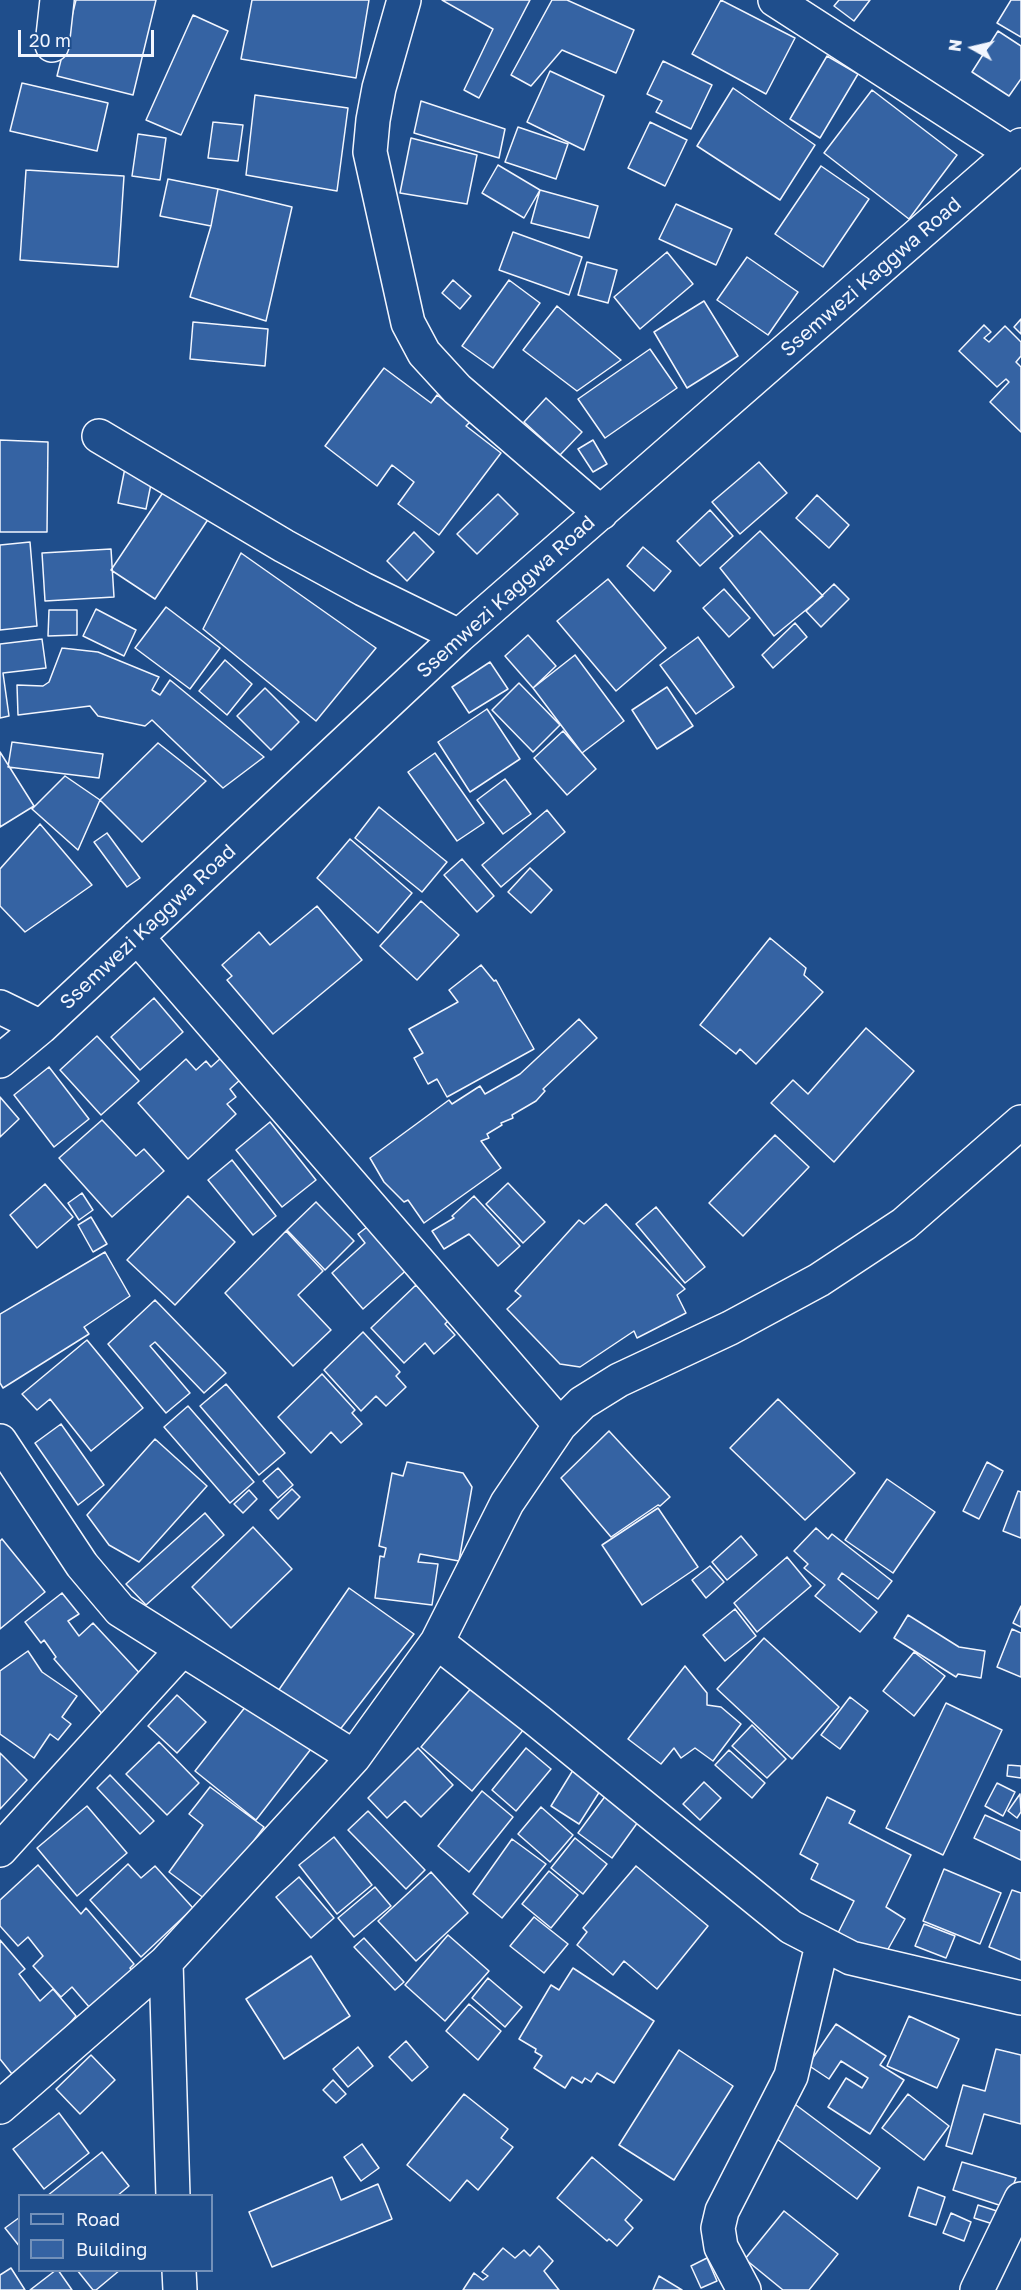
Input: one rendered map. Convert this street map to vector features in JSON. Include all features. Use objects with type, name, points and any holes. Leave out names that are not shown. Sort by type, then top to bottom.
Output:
[{"type":"street","points":[[52,45],[57,0]]},
{"type":"street","points":[[404,0],[380,88],[373,120],[370,152],[408,323],[424,353],[457,389],[601,513]]},
{"type":"street","points":[[775,0],[1017,149]]},
{"type":"street","name":"Ssemwezi Kaggwa Road","points":[[0,1061],[41,1027],[459,636],[1017,149]]},
{"type":"street","points":[[99,436],[284,546],[363,589],[459,636]]},
{"type":"street","points":[[137,937],[560,1425]]},
{"type":"street","points":[[0,1007],[41,1027]]},
{"type":"street","points":[[0,2108],[166,1962],[354,1757],[437,1642],[507,1503],[560,1425],[582,1403],[619,1380],[730,1328],[829,1274],[904,1224],[1021,1122]]},
{"type":"street","points":[[0,1441],[82,1565],[120,1610],[181,1651],[354,1757]]},
{"type":"street","points":[[437,1642],[538,1720],[758,1902],[822,1946],[851,1958],[1021,1998]]},
{"type":"street","points":[[0,1850],[181,1651]]},
{"type":"street","points":[[744,2290],[721,2247],[718,2228],[722,2211],[791,2076],[822,1946]]},
{"type":"street","points":[[166,1962],[172,2194]]},
{"type":"street","points":[[977,2290],[1021,2199]]},
{"type":"street","points":[[178,2272],[180,2290]]},
{"type":"building","points":[[76,0],[156,0],[133,95],[57,76]]},
{"type":"building","points":[[252,0],[369,0],[356,78],[241,59]]},
{"type":"building","points":[[442,0],[530,0],[479,98],[464,90],[493,29]]},
{"type":"building","points":[[552,0],[567,0],[634,30],[616,73],[562,50],[531,86],[511,75]]},
{"type":"building","points":[[721,0],[795,38],[766,94],[692,54]]},
{"type":"building","points":[[839,0],[870,0],[854,21],[834,6]]},
{"type":"building","points":[[1011,0],[1021,0],[1021,37],[997,23]]},
{"type":"building","points":[[193,15],[228,31],[181,135],[146,120]]},
{"type":"building","points":[[998,31],[1021,46],[1021,79],[1009,96],[972,72]]},
{"type":"building","points":[[827,56],[858,74],[820,138],[790,119]]},
{"type":"building","points":[[663,61],[712,85],[691,129],[656,112],[662,101],[647,94]]},
{"type":"building","points":[[550,71],[604,96],[584,150],[527,122]]},
{"type":"building","points":[[22,83],[108,103],[97,151],[10,131]]},
{"type":"building","points":[[733,88],[815,145],[780,200],[697,146]]},
{"type":"building","points":[[872,90],[957,155],[909,219],[824,153]]},
{"type":"building","points":[[255,95],[348,108],[337,191],[246,175]]},
{"type":"building","points":[[421,101],[505,129],[499,158],[414,133]]},
{"type":"building","points":[[213,122],[243,125],[238,161],[208,158]]},
{"type":"building","points":[[650,122],[687,140],[665,186],[628,168]]},
{"type":"building","points":[[518,127],[568,144],[556,179],[505,162]]},
{"type":"building","points":[[138,134],[166,138],[160,180],[132,176]]},
{"type":"building","points":[[411,138],[477,155],[467,204],[400,193]]},
{"type":"building","points":[[498,165],[540,190],[524,218],[482,193]]},
{"type":"building","points":[[821,166],[869,199],[823,267],[775,234]]},
{"type":"building","points":[[26,170],[124,176],[118,267],[20,260]]},
{"type":"building","points":[[168,179],[218,189],[211,226],[160,216]]},
{"type":"building","points":[[218,189],[292,207],[266,321],[190,297],[211,226]]},
{"type":"building","points":[[540,190],[598,206],[589,238],[531,223]]},
{"type":"building","points":[[676,204],[732,229],[716,265],[659,239]]},
{"type":"building","points":[[513,232],[582,257],[569,295],[499,270]]},
{"type":"building","points":[[667,252],[693,284],[640,329],[614,297]]},
{"type":"building","points":[[747,257],[798,292],[768,335],[717,300]]},
{"type":"building","points":[[587,262],[617,270],[608,303],[578,295]]},
{"type":"building","points":[[453,280],[471,296],[460,309],[442,293]]},
{"type":"building","points":[[509,280],[540,303],[493,368],[462,346]]},
{"type":"building","points":[[704,301],[738,356],[687,388],[654,332]]},
{"type":"building","points":[[557,306],[621,360],[577,391],[523,350]]},
{"type":"building","points":[[1021,319],[1021,334],[1014,327]]},
{"type":"building","points":[[193,322],[268,329],[265,366],[190,359]]},
{"type":"building","points":[[984,325],[991,332],[984,338],[989,342],[1005,326],[1021,342],[1021,356],[1016,362],[1021,367],[1021,432],[990,402],[1009,382],[1006,379],[997,387],[959,351]]},
{"type":"building","points":[[650,349],[677,388],[605,438],[578,399]]},
{"type":"building","points":[[384,368],[431,403],[437,395],[471,421],[466,426],[501,453],[439,535],[398,504],[414,482],[392,465],[377,486],[325,446]]},
{"type":"building","points":[[546,398],[582,432],[560,455],[524,422]]},
{"type":"building","points":[[0,440],[48,442],[47,532],[0,532]]},
{"type":"building","points":[[593,440],[607,464],[593,472],[578,449]]},
{"type":"building","points":[[759,462],[787,493],[740,534],[712,502]]},
{"type":"building","points":[[125,468],[153,474],[146,509],[118,503]]},
{"type":"building","points":[[168,485],[211,515],[155,599],[111,570]]},
{"type":"building","points":[[498,494],[518,514],[477,554],[457,534]]},
{"type":"building","points":[[817,495],[849,525],[829,548],[796,518]]},
{"type":"building","points":[[710,510],[733,536],[700,566],[677,541]]},
{"type":"building","points":[[760,531],[823,596],[774,636],[720,568]]},
{"type":"building","points":[[414,532],[434,552],[407,581],[387,561]]},
{"type":"building","points":[[30,542],[37,626],[0,630],[0,545]]},
{"type":"building","points":[[643,547],[671,571],[654,591],[627,566]]},
{"type":"building","points":[[111,549],[114,597],[45,601],[42,553]]},
{"type":"building","points":[[241,553],[376,648],[316,721],[203,629]]},
{"type":"building","points":[[608,579],[666,648],[616,691],[557,621]]},
{"type":"building","points":[[834,584],[849,599],[821,627],[806,611]]},
{"type":"building","points":[[724,589],[750,618],[729,637],[703,608]]},
{"type":"building","points":[[166,607],[220,648],[190,689],[135,648]]},
{"type":"building","points":[[96,609],[136,630],[124,656],[83,636]]},
{"type":"building","points":[[49,610],[77,610],[77,635],[48,636]]},
{"type":"building","points":[[795,623],[807,637],[773,668],[762,655]]},
{"type":"building","points":[[528,635],[556,666],[533,688],[505,656]]},
{"type":"building","points":[[698,637],[734,687],[696,714],[660,665]]},
{"type":"building","points":[[42,639],[46,668],[3,673],[9,716],[0,718],[0,644]]},
{"type":"building","points":[[62,648],[98,652],[159,677],[152,690],[160,695],[170,680],[264,757],[223,788],[152,720],[145,726],[98,716],[90,706],[18,715],[17,685],[43,686],[49,682]]},
{"type":"building","points":[[575,655],[624,721],[582,753],[533,688]]},
{"type":"building","points":[[225,660],[252,684],[227,715],[199,691]]},
{"type":"building","points":[[490,662],[508,689],[469,713],[452,687]]},
{"type":"building","points":[[519,683],[560,725],[533,752],[492,710]]},
{"type":"building","points":[[667,687],[693,726],[657,749],[632,710]]},
{"type":"building","points":[[265,688],[299,722],[271,750],[237,716]]},
{"type":"building","points":[[487,709],[520,759],[470,792],[438,742]]},
{"type":"building","points":[[563,731],[596,769],[567,795],[534,758]]},
{"type":"building","points":[[12,742],[103,754],[99,778],[8,767]]},
{"type":"building","points":[[158,743],[206,781],[142,842],[100,800]]},
{"type":"building","points":[[0,752],[34,806],[0,827]]},
{"type":"building","points":[[435,753],[484,823],[457,841],[408,772]]},
{"type":"building","points":[[65,776],[100,800],[78,850],[32,809]]},
{"type":"building","points":[[505,779],[531,814],[503,834],[477,800]]},
{"type":"building","points":[[379,807],[447,862],[422,892],[355,838]]},
{"type":"building","points":[[547,810],[565,832],[501,887],[482,865]]},
{"type":"building","points":[[40,824],[92,885],[25,932],[0,906],[0,869]]},
{"type":"building","points":[[107,833],[140,878],[127,887],[94,842]]},
{"type":"building","points":[[350,839],[412,893],[378,933],[317,878]]},
{"type":"building","points":[[462,859],[494,896],[477,912],[444,875]]},
{"type":"building","points":[[530,868],[552,890],[531,913],[508,892]]},
{"type":"building","points":[[421,901],[459,935],[417,980],[380,946]]},
{"type":"building","points":[[317,906],[362,960],[273,1034],[227,980],[232,976],[222,965],[259,932],[270,945]]},
{"type":"building","points":[[770,938],[806,968],[804,975],[823,992],[756,1064],[740,1049],[736,1054],[700,1025]]},
{"type":"building","points":[[481,965],[494,981],[496,980],[534,1049],[447,1097],[437,1079],[428,1084],[414,1058],[423,1053],[409,1029],[458,1002],[449,990]]},
{"type":"building","points":[[154,998],[183,1032],[140,1070],[111,1037]]},
{"type":"building","points":[[579,1019],[597,1038],[543,1089],[545,1091],[536,1101],[512,1115],[513,1118],[501,1123],[502,1125],[487,1134],[489,1138],[481,1141],[501,1168],[424,1223],[408,1200],[404,1202],[384,1182],[370,1158],[449,1100],[452,1104],[480,1086],[485,1094],[520,1074]]},
{"type":"building","points":[[866,1028],[914,1071],[834,1162],[771,1103],[793,1080],[808,1094]]},
{"type":"building","points":[[97,1036],[139,1081],[101,1115],[60,1070]]},
{"type":"building","points":[[222,1057],[241,1079],[230,1089],[236,1097],[227,1104],[236,1114],[188,1159],[138,1103],[186,1059],[196,1070],[206,1061],[211,1067]]},
{"type":"building","points":[[49,1067],[89,1119],[54,1147],[14,1095]]},
{"type":"building","points":[[0,1097],[19,1119],[0,1137]]},
{"type":"building","points":[[102,1120],[136,1156],[144,1149],[164,1171],[112,1217],[59,1158]]},
{"type":"building","points":[[270,1122],[316,1180],[282,1207],[236,1150]]},
{"type":"building","points":[[775,1135],[809,1167],[743,1236],[709,1203]]},
{"type":"building","points":[[232,1160],[276,1216],[253,1235],[208,1180]]},
{"type":"building","points":[[508,1183],[545,1222],[523,1243],[486,1204]]},
{"type":"building","points":[[45,1184],[73,1217],[37,1248],[10,1215]]},
{"type":"building","points":[[82,1193],[93,1210],[79,1220],[68,1203]]},
{"type":"building","points":[[188,1196],[235,1242],[175,1305],[127,1260]]},
{"type":"building","points":[[474,1196],[520,1246],[498,1266],[469,1234],[444,1249],[432,1231],[454,1218],[452,1216]]},
{"type":"building","points":[[316,1202],[354,1241],[325,1270],[287,1230]]},
{"type":"building","points":[[606,1204],[685,1289],[677,1295],[686,1313],[637,1338],[634,1331],[580,1367],[560,1364],[507,1309],[521,1296],[515,1291],[579,1220],[584,1224]]},
{"type":"building","points":[[656,1207],[705,1267],[685,1283],[636,1224]]},
{"type":"building","points":[[91,1217],[107,1244],[93,1252],[78,1225]]},
{"type":"building","points":[[371,1224],[411,1266],[363,1309],[332,1273],[365,1243],[358,1234]]},
{"type":"building","points":[[286,1231],[323,1271],[298,1295],[331,1330],[293,1366],[225,1293]]},
{"type":"building","points":[[105,1252],[130,1296],[84,1327],[89,1334],[3,1388],[0,1383],[0,1314]]},
{"type":"building","points":[[416,1285],[449,1320],[445,1324],[455,1335],[434,1354],[425,1343],[404,1363],[371,1328]]},
{"type":"building","points":[[155,1300],[226,1373],[204,1393],[155,1342],[150,1346],[190,1393],[166,1413],[108,1344]]},
{"type":"building","points":[[363,1332],[400,1372],[396,1376],[406,1387],[386,1406],[376,1396],[361,1411],[324,1370]]},
{"type":"building","points":[[87,1340],[143,1408],[91,1451],[50,1399],[37,1410],[22,1394]]},
{"type":"building","points":[[322,1374],[355,1410],[352,1413],[362,1424],[341,1443],[331,1432],[311,1453],[278,1417]]},
{"type":"building","points":[[226,1384],[285,1453],[259,1475],[200,1406]]},
{"type":"building","points":[[778,1399],[855,1473],[805,1520],[730,1448]]},
{"type":"building","points":[[188,1406],[254,1482],[230,1503],[164,1427]]},
{"type":"building","points":[[61,1424],[104,1485],[78,1505],[35,1443]]},
{"type":"building","points":[[609,1431],[670,1497],[660,1506],[658,1505],[611,1537],[561,1478]]},
{"type":"building","points":[[155,1439],[207,1486],[139,1562],[109,1545],[87,1515]]},
{"type":"building","points":[[407,1462],[463,1473],[472,1487],[459,1561],[420,1554],[418,1562],[438,1564],[432,1605],[375,1598],[380,1556],[384,1557],[386,1548],[379,1546],[392,1473],[403,1476]]},
{"type":"building","points":[[987,1462],[1003,1471],[979,1519],[963,1511]]},
{"type":"building","points":[[278,1468],[293,1485],[278,1498],[263,1481]]},
{"type":"building","points":[[887,1479],[935,1512],[893,1573],[845,1540]]},
{"type":"building","points":[[292,1489],[300,1497],[278,1519],[270,1510]]},
{"type":"building","points":[[249,1490],[257,1499],[243,1513],[234,1504]]},
{"type":"building","points":[[1018,1491],[1021,1492],[1021,1538],[1003,1531]]},
{"type":"building","points":[[658,1508],[698,1567],[642,1605],[602,1545]]},
{"type":"building","points":[[205,1513],[224,1535],[146,1605],[126,1584]]},
{"type":"building","points":[[253,1527],[292,1569],[231,1628],[192,1587]]},
{"type":"building","points":[[816,1528],[828,1539],[832,1534],[892,1581],[878,1599],[842,1573],[838,1579],[877,1612],[860,1632],[815,1596],[825,1585],[804,1568],[808,1564],[794,1551]]},
{"type":"building","points":[[741,1536],[757,1555],[727,1580],[712,1562]]},
{"type":"building","points":[[2,1539],[45,1592],[0,1629],[0,1541]]},
{"type":"building","points":[[787,1557],[811,1586],[757,1632],[734,1603]]},
{"type":"building","points":[[710,1566],[724,1582],[706,1598],[692,1580]]},
{"type":"building","points":[[349,1588],[414,1634],[335,1736],[276,1694]]},
{"type":"building","points":[[62,1593],[79,1614],[68,1621],[79,1636],[93,1623],[146,1680],[105,1717],[54,1659],[56,1657],[44,1640],[41,1643],[25,1622]]},
{"type":"building","points":[[1021,1606],[1021,1627],[1013,1623]]},
{"type":"building","points":[[735,1609],[756,1636],[725,1661],[703,1635]]},
{"type":"building","points":[[908,1615],[959,1647],[985,1651],[981,1678],[958,1674],[956,1677],[894,1638]]},
{"type":"building","points":[[1012,1629],[1021,1633],[1021,1677],[997,1667]]},
{"type":"building","points":[[764,1638],[839,1707],[792,1759],[717,1689]]},
{"type":"building","points":[[28,1651],[42,1672],[77,1696],[62,1717],[71,1724],[58,1740],[50,1734],[34,1758],[0,1734],[0,1671]]},
{"type":"building","points":[[914,1652],[945,1676],[914,1716],[883,1691]]},
{"type":"building","points":[[685,1666],[707,1693],[707,1705],[721,1707],[741,1724],[713,1761],[695,1748],[681,1758],[674,1748],[661,1764],[628,1739]]},
{"type":"building","points":[[479,1679],[530,1722],[472,1791],[421,1747]]},
{"type":"building","points":[[177,1695],[206,1722],[177,1753],[148,1726]]},
{"type":"building","points":[[850,1697],[868,1711],[840,1749],[821,1735]]},
{"type":"building","points":[[250,1701],[311,1749],[256,1820],[195,1771]]},
{"type":"building","points":[[946,1703],[1002,1730],[943,1855],[886,1828]]},
{"type":"building","points":[[752,1725],[786,1759],[767,1778],[732,1746]]},
{"type":"building","points":[[159,1742],[199,1783],[167,1815],[126,1774]]},
{"type":"building","points":[[418,1748],[453,1785],[421,1817],[405,1801],[387,1818],[368,1798]]},
{"type":"building","points":[[526,1748],[551,1769],[516,1811],[492,1790]]},
{"type":"building","points":[[729,1750],[765,1783],[752,1798],[715,1765]]},
{"type":"building","points":[[0,1753],[27,1780],[0,1809]]},
{"type":"building","points":[[578,1762],[607,1780],[579,1824],[551,1806]]},
{"type":"building","points":[[1008,1765],[1021,1766],[1021,1778],[1007,1776]]},
{"type":"building","points":[[110,1775],[154,1821],[140,1834],[97,1788]]},
{"type":"building","points":[[704,1782],[721,1798],[700,1820],[683,1804]]},
{"type":"building","points":[[997,1783],[1015,1792],[1003,1816],[985,1806]]},
{"type":"building","points":[[210,1787],[264,1827],[209,1902],[169,1872],[203,1825],[189,1814]]},
{"type":"building","points":[[482,1791],[513,1817],[469,1872],[438,1846]]},
{"type":"building","points":[[609,1791],[643,1815],[612,1858],[578,1833]]},
{"type":"building","points":[[1020,1794],[1021,1812],[1017,1818],[1008,1811]]},
{"type":"building","points":[[827,1797],[855,1811],[849,1823],[911,1855],[886,1907],[905,1919],[883,1958],[835,1939],[854,1901],[811,1879],[818,1864],[800,1854]]},
{"type":"building","points":[[87,1806],[127,1853],[77,1896],[37,1848]]},
{"type":"building","points":[[541,1807],[573,1835],[550,1862],[518,1834]]},
{"type":"building","points":[[368,1811],[425,1870],[406,1889],[348,1830]]},
{"type":"building","points":[[985,1815],[1021,1831],[1021,1860],[974,1838]]},
{"type":"building","points":[[334,1837],[372,1885],[337,1914],[299,1865]]},
{"type":"building","points":[[575,1838],[607,1864],[583,1894],[551,1868]]},
{"type":"building","points":[[512,1839],[546,1864],[502,1918],[473,1894]]},
{"type":"building","points":[[128,1864],[141,1878],[155,1866],[193,1908],[141,1957],[90,1900]]},
{"type":"building","points":[[38,1865],[81,1914],[86,1908],[134,1964],[130,1968],[132,1971],[90,2008],[72,1987],[61,1997],[33,1966],[43,1956],[28,1937],[18,1946],[0,1926],[0,1900]]},
{"type":"building","points":[[636,1866],[708,1926],[657,1989],[624,1961],[613,1975],[577,1945],[587,1932],[583,1928]]},
{"type":"building","points":[[944,1869],[1001,1893],[980,1944],[923,1921]]},
{"type":"building","points":[[549,1871],[578,1895],[551,1928],[522,1904]]},
{"type":"building","points":[[431,1872],[468,1913],[416,1961],[378,1921]]},
{"type":"building","points":[[299,1877],[334,1918],[311,1938],[276,1897]]},
{"type":"building","points":[[375,1887],[391,1906],[354,1937],[338,1918]]},
{"type":"building","points":[[1012,1890],[1021,1893],[1021,1960],[989,1947]]},
{"type":"building","points":[[534,1917],[568,1944],[544,1973],[510,1946]]},
{"type":"building","points":[[924,1924],[955,1936],[946,1958],[915,1946]]},
{"type":"building","points":[[448,1935],[489,1971],[445,2021],[405,1985]]},
{"type":"building","points":[[364,1938],[404,1982],[395,1990],[354,1947]]},
{"type":"building","points":[[0,1940],[25,1969],[19,1974],[40,2001],[53,1989],[76,2016],[65,2029],[12,2074],[0,2059]]},
{"type":"building","points":[[311,1956],[350,2016],[284,2059],[246,1999]]},
{"type":"building","points":[[573,1968],[654,2021],[614,2083],[597,2073],[591,2082],[585,2078],[582,2083],[572,2077],[565,2088],[534,2068],[542,2056],[535,2052],[536,2049],[519,2039],[551,1985],[559,1990]]},
{"type":"building","points":[[488,1978],[522,2007],[505,2027],[472,1998]]},
{"type":"building","points":[[469,2004],[501,2031],[478,2060],[446,2031]]},
{"type":"building","points":[[909,2016],[959,2039],[937,2088],[887,2066]]},
{"type":"building","points":[[836,2024],[886,2056],[880,2065],[904,2080],[870,2134],[828,2107],[846,2078],[862,2088],[868,2078],[841,2061],[829,2079],[808,2065]]},
{"type":"building","points":[[406,2041],[428,2067],[412,2081],[389,2057]]},
{"type":"building","points":[[358,2047],[373,2066],[348,2087],[333,2069]]},
{"type":"building","points":[[996,2049],[1021,2055],[1021,2124],[984,2114],[972,2154],[946,2146],[963,2085],[985,2091]]},
{"type":"building","points":[[679,2050],[733,2086],[674,2180],[619,2145]]},
{"type":"building","points":[[91,2055],[115,2080],[80,2114],[56,2089]]},
{"type":"building","points":[[333,2080],[346,2094],[336,2103],[323,2090]]},
{"type":"building","points":[[464,2094],[508,2129],[501,2138],[513,2147],[478,2190],[467,2180],[450,2201],[407,2165]]},
{"type":"building","points":[[908,2094],[949,2126],[924,2160],[882,2128]]},
{"type":"building","points":[[792,2102],[880,2168],[857,2199],[769,2133]]},
{"type":"building","points":[[59,2113],[89,2153],[44,2189],[13,2149]]},
{"type":"building","points":[[362,2144],[379,2168],[361,2181],[344,2157]]},
{"type":"building","points":[[102,2152],[129,2186],[119,2194],[50,2194]]},
{"type":"building","points":[[592,2157],[642,2200],[625,2220],[633,2228],[617,2246],[609,2239],[607,2241],[557,2198]]},
{"type":"building","points":[[962,2162],[1016,2178],[1005,2207],[953,2190]]},
{"type":"building","points":[[332,2177],[341,2200],[378,2184],[392,2219],[272,2267],[249,2212]]},
{"type":"building","points":[[918,2187],[945,2197],[936,2225],[909,2216]]},
{"type":"building","points":[[978,2205],[997,2211],[993,2224],[974,2218]]},
{"type":"building","points":[[784,2211],[838,2254],[809,2290],[783,2290],[745,2259]]},
{"type":"building","points":[[951,2213],[971,2222],[964,2241],[943,2233]]},
{"type":"building","points":[[18,2218],[18,2244],[5,2228]]},
{"type":"building","points":[[539,2246],[553,2261],[544,2271],[559,2290],[463,2290],[474,2273],[483,2280],[488,2276],[482,2272],[503,2248],[515,2258],[524,2250],[530,2256]]},
{"type":"building","points":[[707,2258],[717,2281],[701,2288],[691,2266]]},
{"type":"building","points":[[11,2268],[25,2290],[0,2290],[0,2275]]},
{"type":"building","points":[[53,2272],[59,2272],[72,2290],[30,2290]]},
{"type":"building","points":[[79,2272],[118,2272],[96,2290],[93,2290]]},
{"type":"building","points":[[659,2276],[682,2290],[653,2290]]}]
